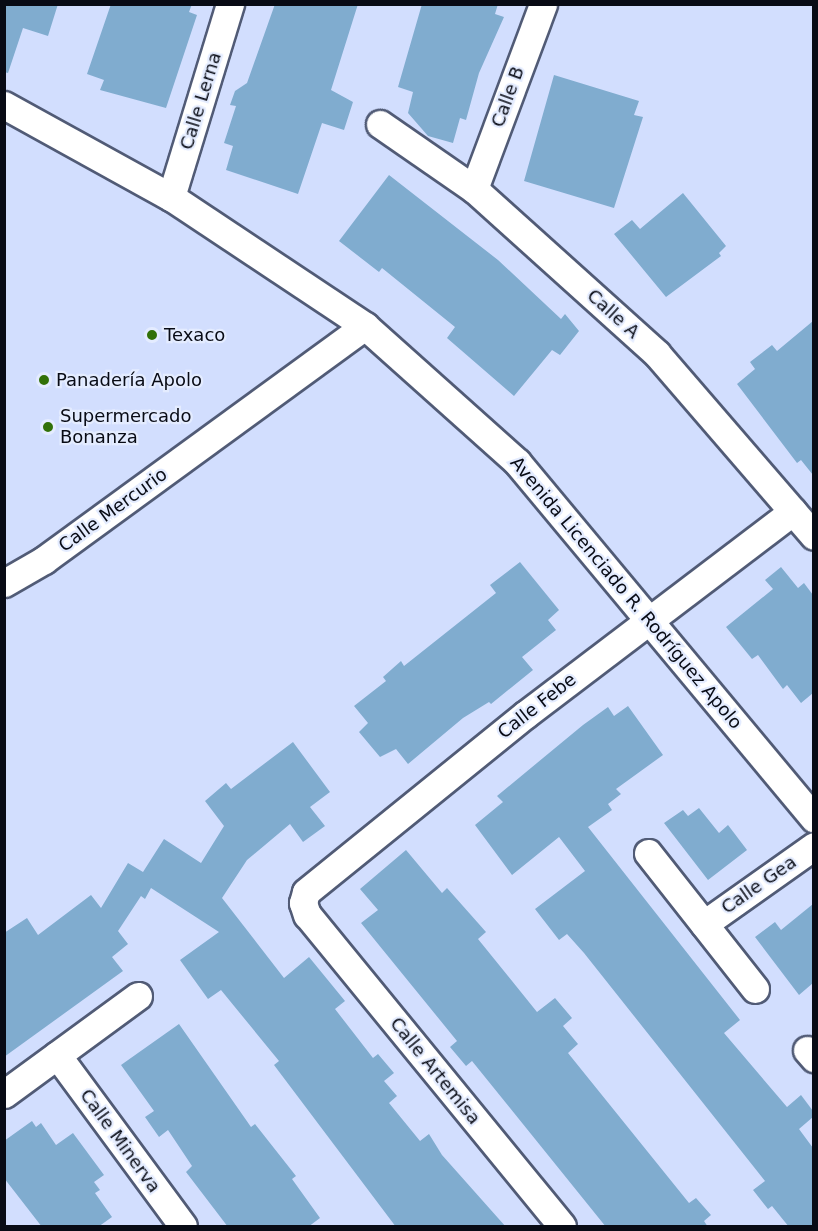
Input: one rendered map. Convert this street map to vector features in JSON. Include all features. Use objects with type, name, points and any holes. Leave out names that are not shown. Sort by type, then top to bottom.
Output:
[{"type":"street","name":"Calle Lerna","points":[[171,197],[230,4]]},
{"type":"street","name":"Calle B","points":[[474,189],[543,4]]},
{"type":"street","name":"Avenida Licenciado R. Rodríguez Apolo","points":[[4,105],[171,197],[365,326],[517,462],[651,619],[813,819]]},
{"type":"street","name":"Calle A","points":[[380,124],[474,189],[657,354],[813,536]]},
{"type":"street","name":"Calle Mercurio","points":[[4,583],[44,560],[365,326]]},
{"type":"street","name":"Calle Febe","points":[[307,915],[303,903],[312,884],[793,511]]},
{"type":"street","name":"Calle Gea","points":[[704,924],[813,846]]},
{"type":"street","points":[[648,853],[755,990]]},
{"type":"street","name":"Calle Artemisa","points":[[307,915],[562,1227]]},
{"type":"street","points":[[4,1094],[138,996]]},
{"type":"street","name":"Calle Minerva","points":[[57,1055],[183,1227]]},
{"type":"building","points":[[4,4],[58,4],[48,36],[23,28],[8,73],[4,72]]},
{"type":"building","points":[[111,4],[192,4],[189,12],[197,15],[166,108],[100,90],[104,80],[87,74]]},
{"type":"building","points":[[275,4],[358,4],[331,90],[353,102],[344,130],[322,123],[298,194],[226,170],[233,146],[224,143],[236,106],[230,105],[235,91],[247,83]]},
{"type":"building","points":[[422,4],[498,4],[495,14],[504,17],[479,73],[466,120],[460,118],[453,143],[428,136],[408,113],[413,92],[398,87]]},
{"type":"building","points":[[554,75],[639,101],[634,115],[643,117],[614,208],[524,181]]},
{"type":"building","points":[[389,175],[498,260],[561,319],[565,314],[579,331],[560,355],[552,350],[514,396],[447,338],[455,327],[382,268],[379,272],[339,241]]},
{"type":"building","points":[[683,193],[726,246],[719,253],[721,256],[666,297],[614,234],[632,220],[640,229]]},
{"type":"building","points":[[813,321],[813,475],[801,460],[797,463],[737,384],[755,369],[750,362],[772,345],[777,351]]},
{"type":"building","points":[[520,562],[559,610],[548,620],[556,630],[522,657],[533,670],[491,704],[489,702],[463,718],[408,764],[396,749],[380,757],[359,732],[368,723],[354,706],[386,681],[383,677],[401,661],[404,666],[496,593],[490,585]]},
{"type":"building","points":[[781,567],[798,588],[804,583],[813,595],[813,693],[801,703],[787,685],[783,689],[758,655],[752,659],[726,627],[773,589],[765,580]]},
{"type":"building","points":[[628,706],[663,755],[616,789],[621,794],[608,804],[612,810],[588,827],[740,1020],[724,1033],[787,1107],[801,1095],[813,1111],[813,1117],[799,1129],[813,1148],[813,1227],[789,1227],[772,1206],[768,1209],[753,1190],[765,1181],[584,953],[567,934],[559,940],[535,909],[585,871],[559,837],[512,875],[475,825],[503,802],[497,796],[583,725],[608,707],[614,716]]},
{"type":"building","points":[[293,742],[330,792],[310,807],[325,826],[303,842],[290,824],[247,860],[222,898],[284,978],[309,957],[345,1001],[335,1009],[373,1058],[378,1054],[394,1073],[384,1081],[397,1096],[389,1103],[420,1141],[429,1134],[442,1155],[506,1227],[396,1227],[274,1065],[279,1061],[221,990],[208,999],[180,960],[219,932],[151,888],[145,899],[141,896],[118,931],[128,944],[112,957],[123,971],[4,1057],[4,933],[27,918],[38,935],[91,895],[101,908],[128,863],[143,872],[164,839],[201,863],[224,826],[205,801],[226,783],[231,789]]},
{"type":"building","points":[[699,808],[719,833],[728,825],[747,850],[708,880],[664,823],[683,810],[688,816]]},
{"type":"building","points":[[406,850],[442,893],[447,888],[486,932],[478,939],[537,1012],[555,998],[572,1018],[563,1026],[578,1044],[568,1053],[689,1203],[696,1198],[711,1215],[704,1221],[708,1227],[606,1227],[472,1061],[466,1066],[450,1047],[457,1041],[361,923],[378,910],[360,889]]},
{"type":"building","points":[[813,904],[813,983],[799,995],[755,937],[775,922],[781,930]]},
{"type":"building","points":[[179,1024],[251,1127],[255,1124],[296,1176],[292,1179],[320,1218],[308,1227],[228,1227],[186,1172],[192,1166],[168,1130],[159,1137],[145,1117],[154,1111],[121,1065]]},
{"type":"building","points":[[32,1121],[36,1127],[41,1123],[56,1145],[73,1133],[104,1175],[94,1182],[100,1190],[95,1193],[112,1217],[98,1227],[42,1227],[4,1178],[4,1141]]},
{"type":"place","name":"Texaco","points":[[152,335]]},
{"type":"place","name":"Panadería Apolo","points":[[44,380]]},
{"type":"place","name":"Supermercado Bonanza","points":[[48,427]]}]
